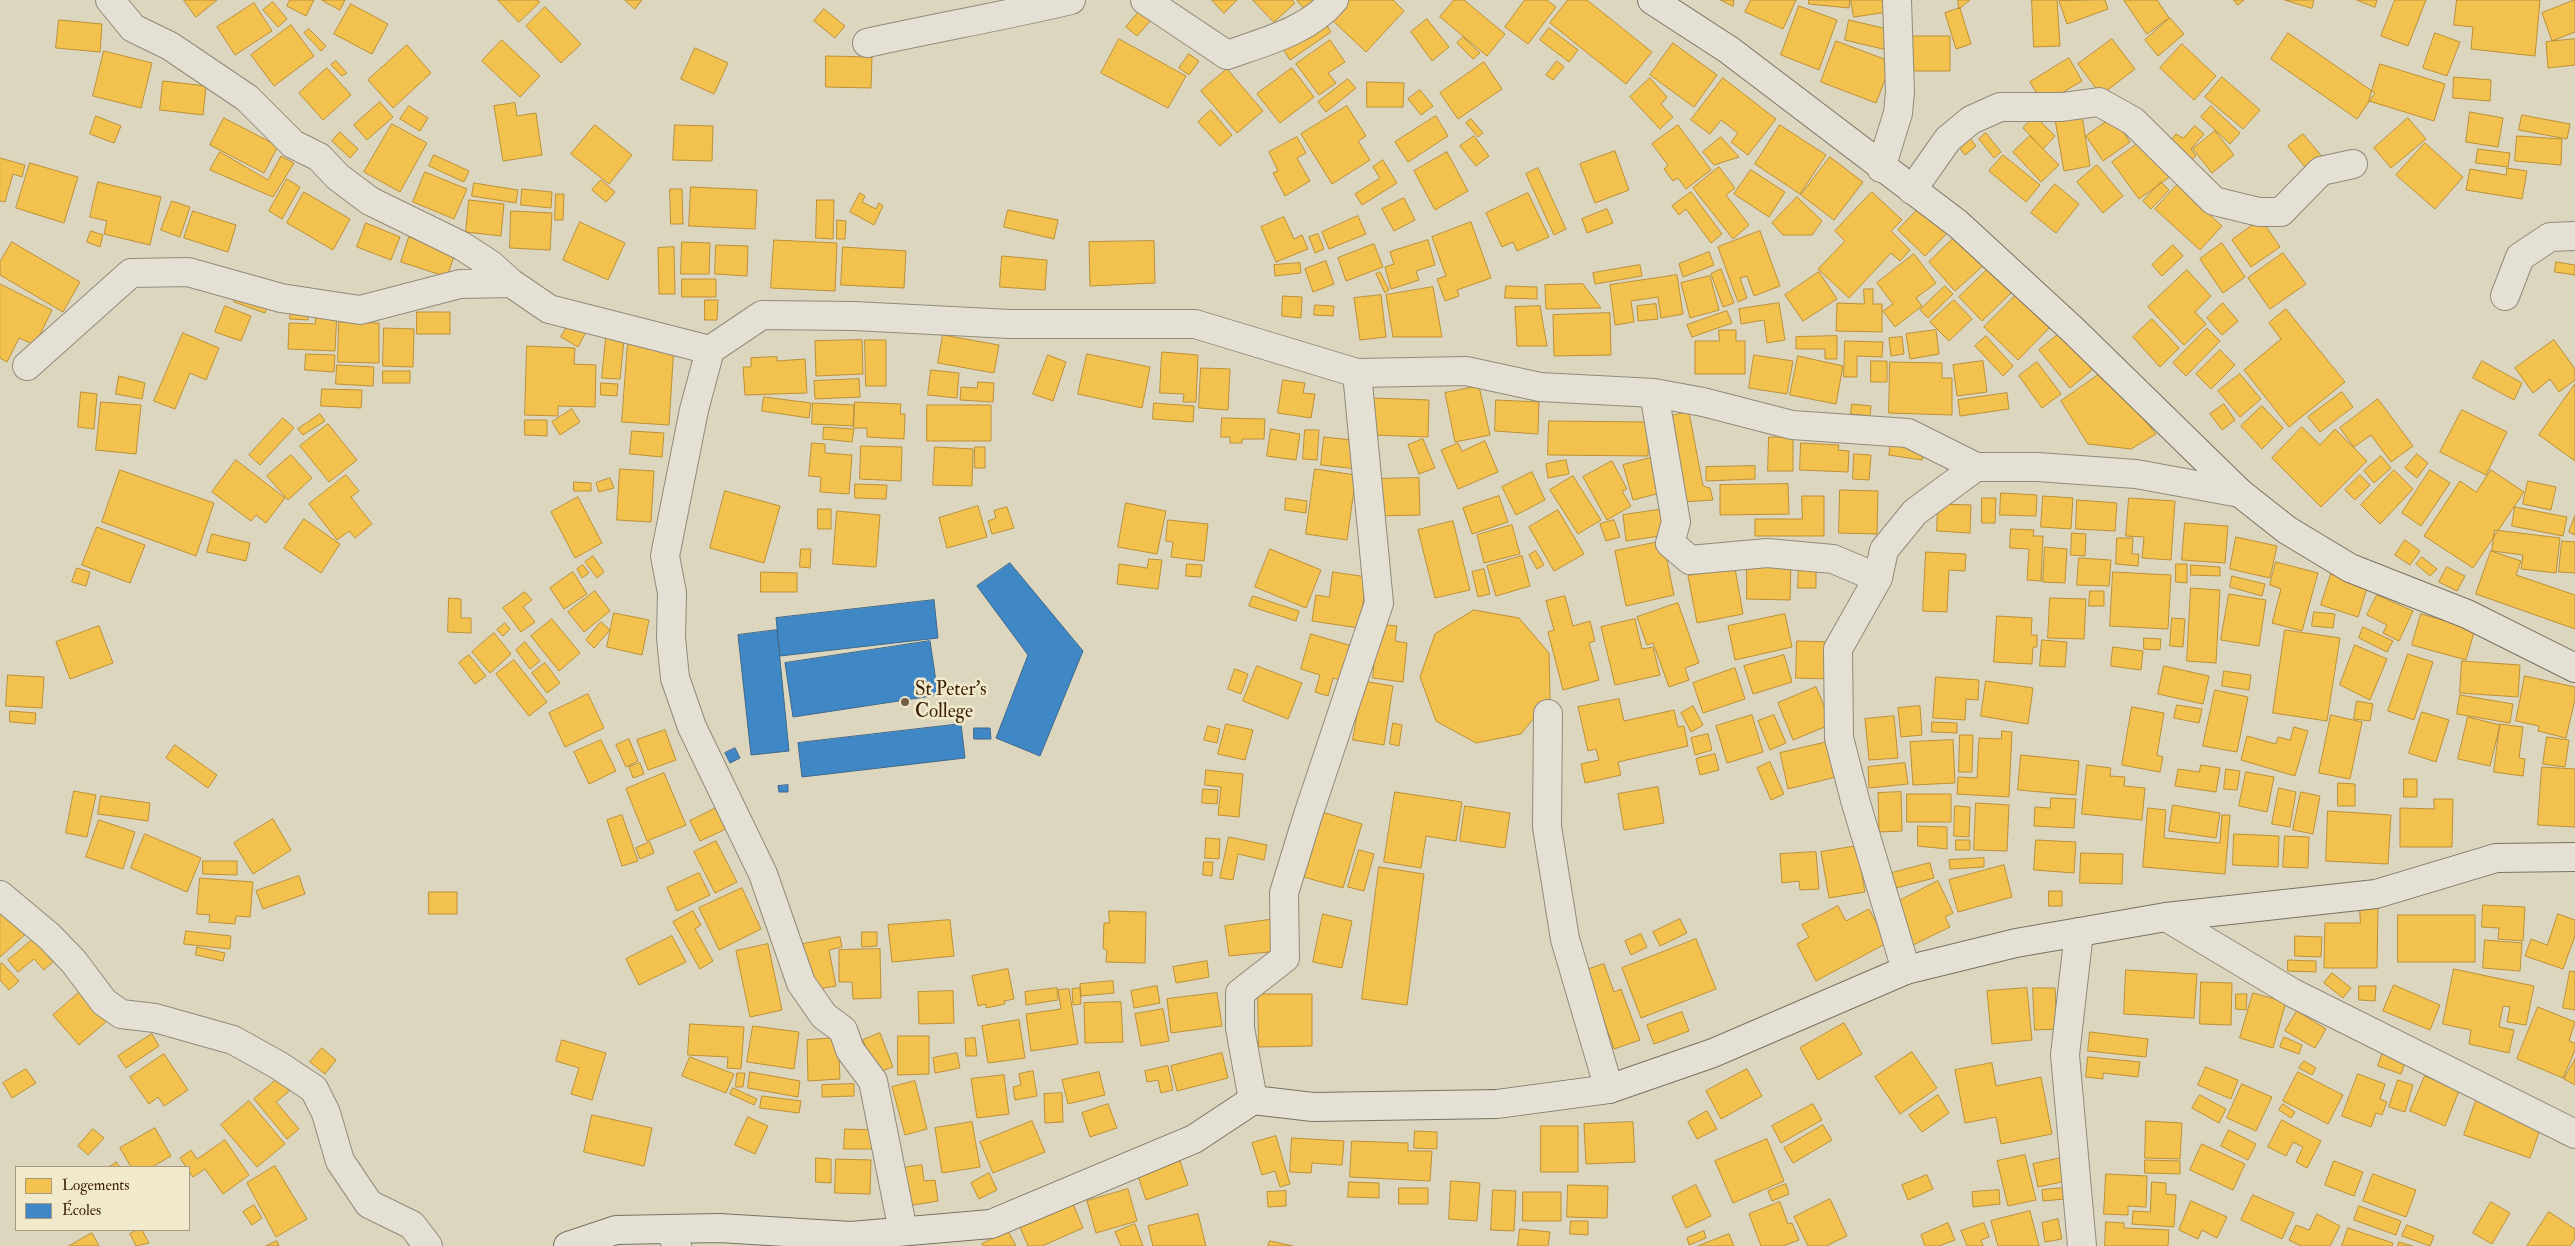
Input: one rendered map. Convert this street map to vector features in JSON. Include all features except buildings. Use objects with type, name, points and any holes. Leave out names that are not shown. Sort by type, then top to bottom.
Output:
[{"type":"street","points":[[110,0],[133,28],[170,46],[247,98],[293,144],[319,157],[338,178],[370,201],[462,246],[490,264],[511,283],[549,309],[710,350]]},
{"type":"street","points":[[867,43],[940,26],[968,24],[1071,0]]},
{"type":"street","points":[[1146,0],[1227,55],[1276,38],[1301,26],[1334,0]]},
{"type":"street","points":[[1652,0],[1729,50],[1881,168],[1958,224],[2058,316],[2240,493],[2287,530],[2350,568],[2467,614],[2575,668]]},
{"type":"street","points":[[1881,168],[1898,113],[1900,92],[1897,0]]},
{"type":"street","points":[[1912,190],[1948,139],[1971,120],[2000,107],[2062,107],[2099,102],[2133,121],[2214,200],[2258,212],[2281,212],[2321,170],[2353,164]]},
{"type":"street","points":[[2505,296],[2520,257],[2550,237],[2575,236]]},
{"type":"street","points":[[27,366],[131,273],[188,272],[281,298],[360,310],[460,284],[511,283]]},
{"type":"street","points":[[903,1231],[873,1081],[850,1050],[843,1030],[824,1016],[801,983],[763,874],[692,727],[675,678],[671,638],[672,593],[665,556],[694,410],[710,350],[762,315],[854,316],[1010,324],[1195,324],[1357,373],[1466,371],[1540,387],[1654,393],[1703,402],[1792,425],[1908,433],[1976,467],[2037,467],[2136,474],[2240,493]]},
{"type":"street","points":[[1253,1100],[1240,1028],[1240,993],[1285,958],[1284,893],[1379,603],[1357,373]]},
{"type":"street","points":[[1654,393],[1676,522],[1670,542],[1690,560],[1767,553],[1833,559],[1878,578]]},
{"type":"street","points":[[1906,970],[1855,800],[1839,738],[1838,650],[1878,578],[1884,550],[1915,512],[1976,467]]},
{"type":"street","points":[[1548,714],[1547,827],[1565,939],[1609,1089]]},
{"type":"street","points":[[568,1246],[616,1230],[673,1237],[719,1228],[851,1236],[991,1224],[1194,1139],[1253,1100],[1312,1107],[1497,1104],[1609,1089],[1713,1053],[1906,970],[2016,943],[2166,918],[2376,894],[2496,858],[2575,857]]},
{"type":"street","points":[[0,895],[50,936],[74,962],[104,1002],[122,1014],[155,1018],[233,1040],[278,1064],[314,1089],[326,1113],[340,1161],[369,1204],[412,1226],[428,1246]]},
{"type":"street","points":[[2166,918],[2293,993],[2575,1134]]},
{"type":"street","points":[[2079,932],[2065,1055],[2082,1246]]},
{"type":"place","name":"St Peter's College","points":[[905,702]]}]
